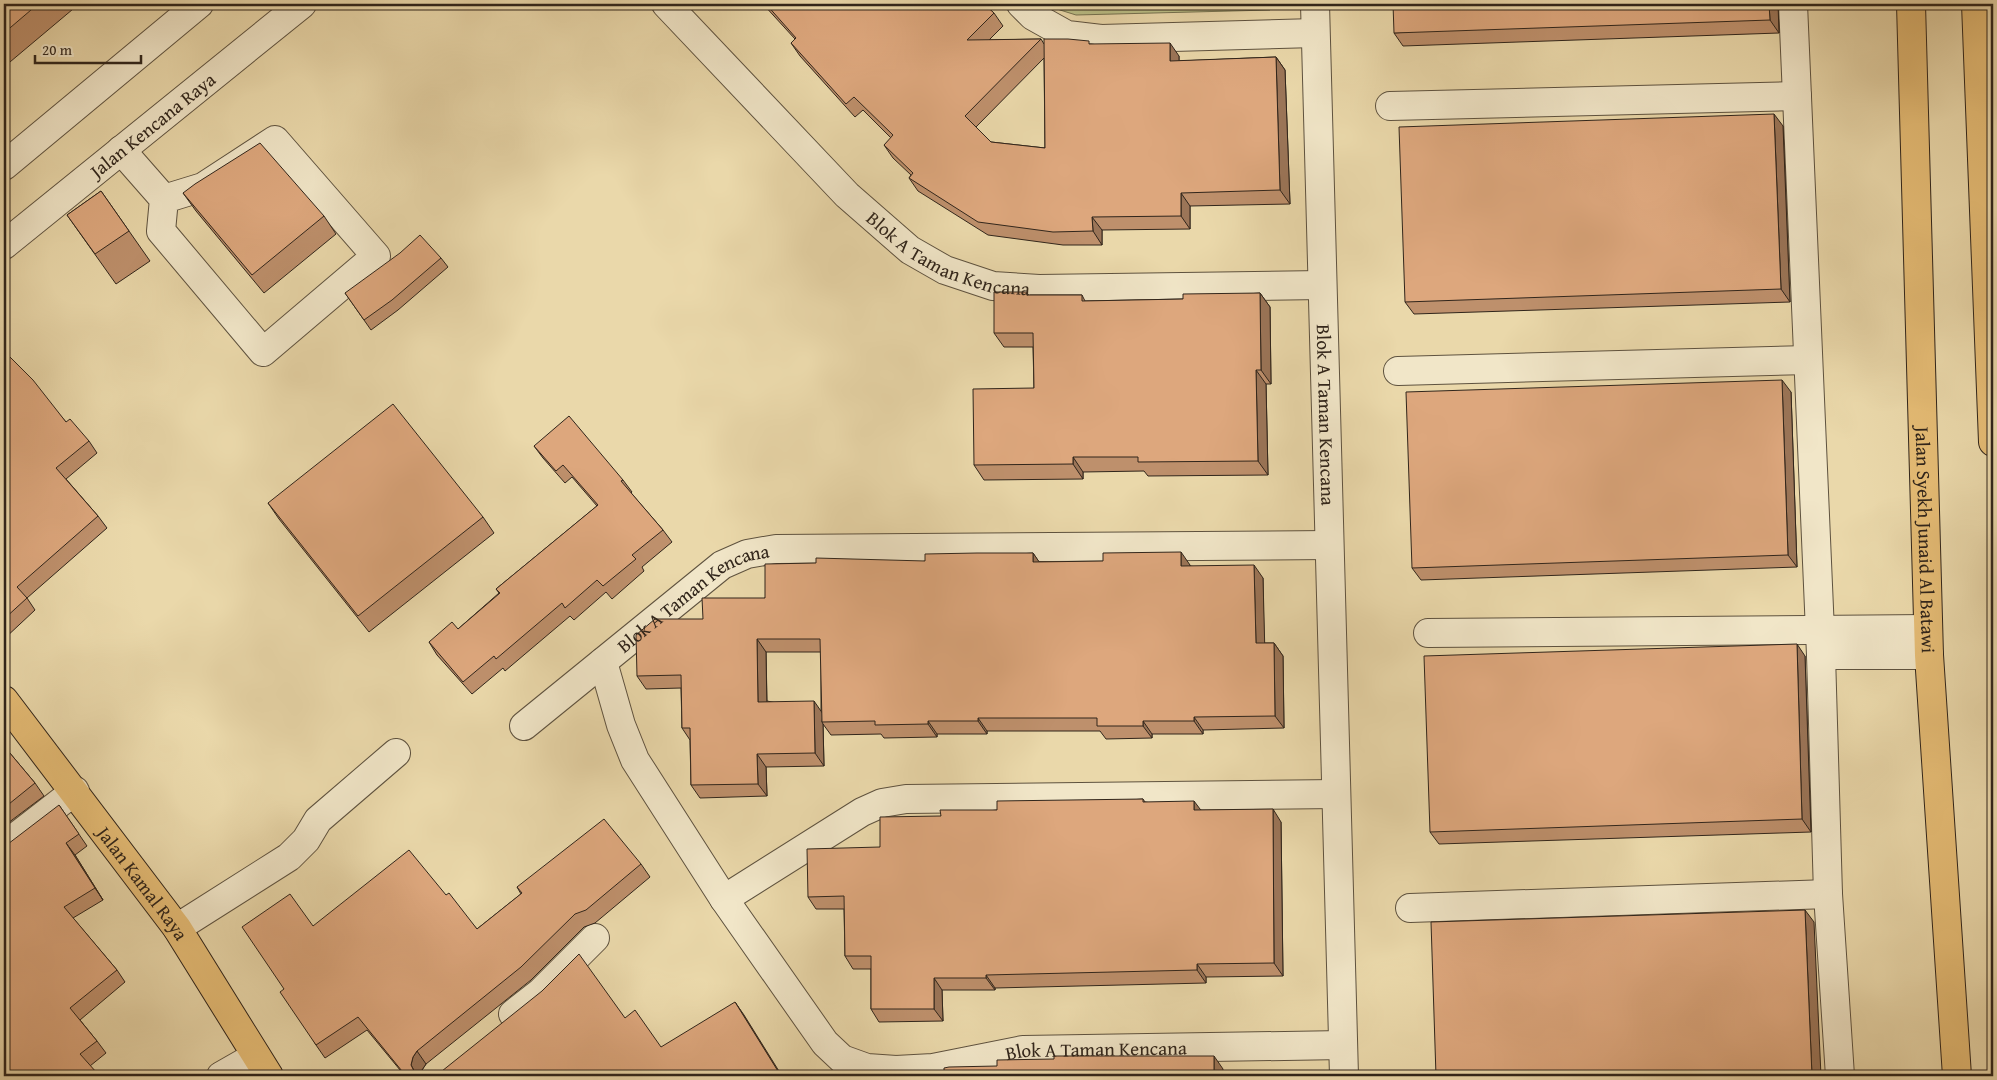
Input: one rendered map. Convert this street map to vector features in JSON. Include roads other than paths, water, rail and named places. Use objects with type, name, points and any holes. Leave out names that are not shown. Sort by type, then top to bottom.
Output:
[{"type":"main road","name":"Jalan Syekh Junaid Al Batawi","points":[[1911,4],[1928,642],[1957,1076]]},
{"type":"main road","points":[[1976,4],[1993,442]]},
{"type":"main road","name":"Jalan Kamal Raya","points":[[4,700],[75,791],[177,928],[262,1066]]},
{"type":"street","points":[[4,166],[198,4]]},
{"type":"street","name":"Jalan Kencana Raya","points":[[4,245],[302,4]]},
{"type":"street","name":"Blok A Taman Kencana","points":[[666,4],[847,195],[910,250],[945,270],[993,286],[1039,289],[1322,285]]},
{"type":"street","points":[[1021,4],[1033,16],[1067,35],[1101,39],[1315,33]]},
{"type":"street","name":"Blok A Taman Kencana","points":[[1315,4],[1344,1076]]},
{"type":"street","points":[[1794,4],[1820,642],[1828,894],[1840,1076]]},
{"type":"street","points":[[1390,106],[1797,96]]},
{"type":"street","points":[[121,150],[164,199],[161,231],[263,352],[376,256],[275,140],[202,187],[164,199]]},
{"type":"street","points":[[1398,371],[1808,360]]},
{"type":"street","name":"Blok A Taman Kencana","points":[[524,726],[722,565],[747,554],[776,549],[1330,545]]},
{"type":"street","points":[[1428,633],[1820,642],[1928,642]]},
{"type":"street","name":"Blok A Taman Kencana","points":[[603,662],[621,726],[635,760],[724,899],[825,1043],[842,1059],[867,1068],[896,1070],[933,1068],[1023,1050],[1055,1048],[1343,1045]]},
{"type":"street","points":[[177,928],[289,857],[306,840],[318,820],[396,753]]},
{"type":"street","points":[[4,846],[75,791]]},
{"type":"street","points":[[724,899],[862,812],[882,803],[906,799],[1336,794]]},
{"type":"street","points":[[1410,908],[1828,894]]},
{"type":"street","points":[[496,1028],[541,992],[595,938]]},
{"type":"street","points":[[221,1076],[262,1066]]}]
